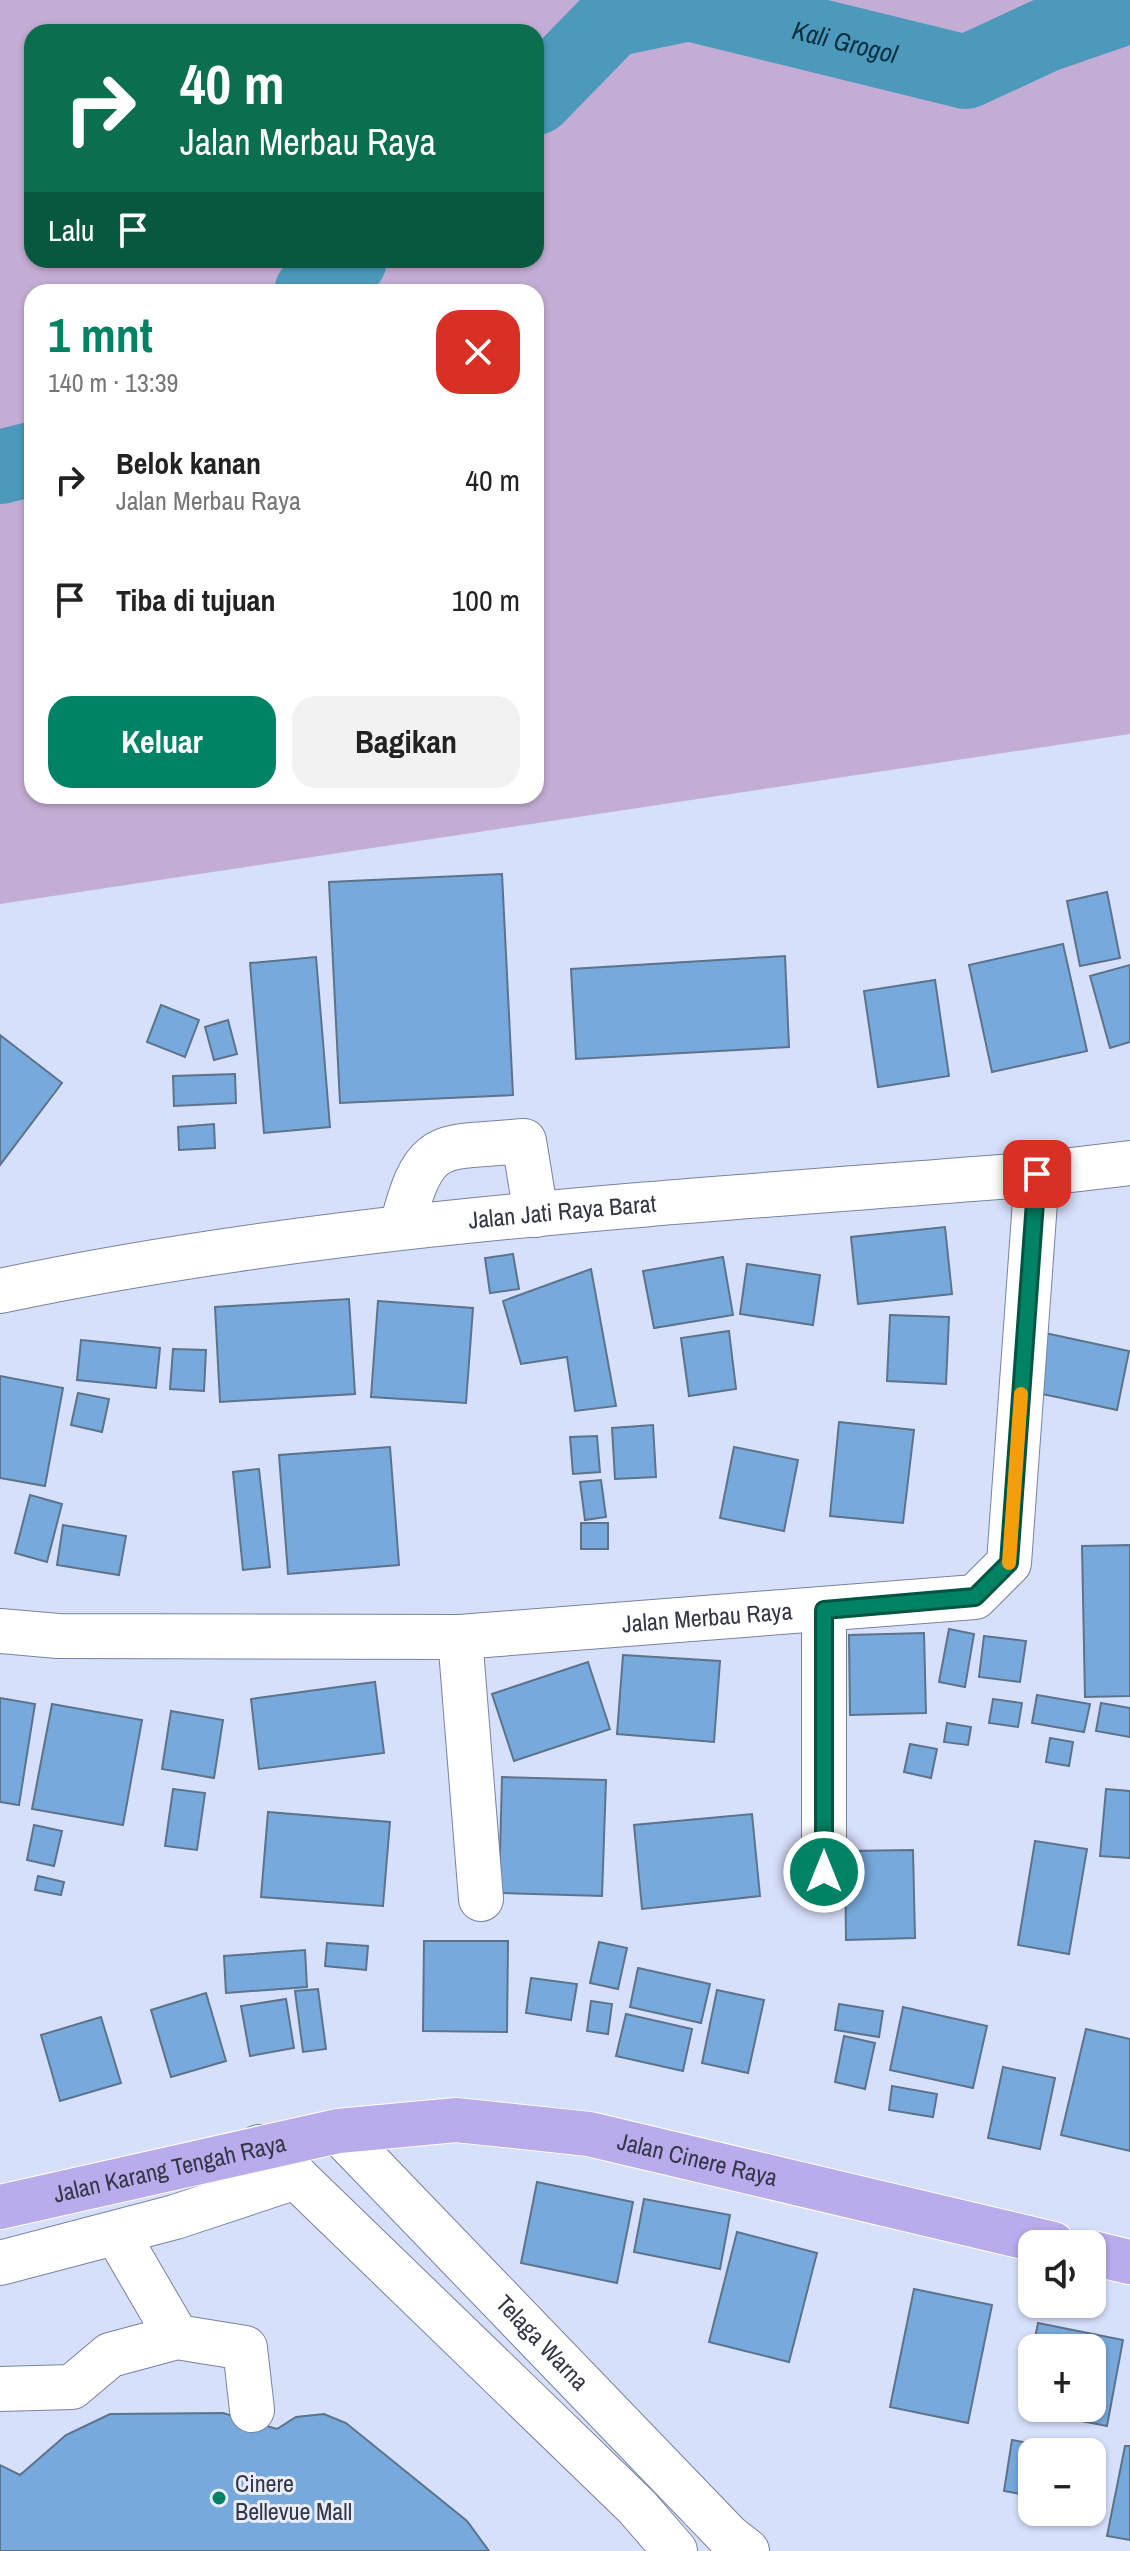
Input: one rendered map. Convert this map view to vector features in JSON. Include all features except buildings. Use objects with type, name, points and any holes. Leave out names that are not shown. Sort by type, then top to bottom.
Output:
[{"type":"main road","name":"Jalan Cinere Raya","points":[[338,2131],[456,2120],[589,2134],[1018,2236]]},
{"type":"main road","name":"Jalan Karang Tengah Raya","points":[[0,2207],[338,2131]]},
{"type":"main road","points":[[1106,2256],[1130,2262]]},
{"type":"street","points":[[402,1226],[422,1165],[442,1149],[524,1141],[536,1215]]},
{"type":"street","name":"Jalan Jati Raya Barat","points":[[0,1291],[139,1262],[402,1226],[1037,1174],[1130,1163]]},
{"type":"street","name":"Jalan Merbau Raya","points":[[0,1631],[58,1636],[460,1637],[975,1597],[1009,1563],[1037,1174]]},
{"type":"street","points":[[824,1610],[824,1872]]},
{"type":"street","points":[[460,1637],[481,1899]]},
{"type":"street","name":"Telaga Warna","points":[[338,2131],[728,2536],[747,2551]]},
{"type":"street","name":"Telaga Warna","points":[[259,2147],[296,2177],[637,2507],[675,2551]]},
{"type":"street","points":[[0,2263],[111,2236],[296,2177]]},
{"type":"street","points":[[94,2187],[111,2236],[177,2337]]},
{"type":"street","points":[[0,2389],[72,2387],[110,2355],[177,2337],[245,2348],[252,2410]]},
{"type":"street","points":[[635,2437],[639,2551]]},
{"type":"shaded area","points":[[0,0],[1130,0],[1130,734],[0,904]]},
{"type":"waterway","name":"Kali Grogol","points":[[544,90],[612,20],[689,4],[966,72],[1046,35],[1130,6]]},
{"type":"waterway","name":"Kali Grogol","points":[[321,284],[340,268]]},
{"type":"waterway","name":"Kali Grogol","points":[[0,467],[24,461]]},
{"type":"slow traffic","points":[[1009,1563],[1021,1394]]},
{"type":"place","name":"Cinere Bellevue Mall","points":[[219,2498]]},
{"type":"route","points":[[824,1872],[824,1610],[975,1597],[1009,1563],[1037,1174]]}]
